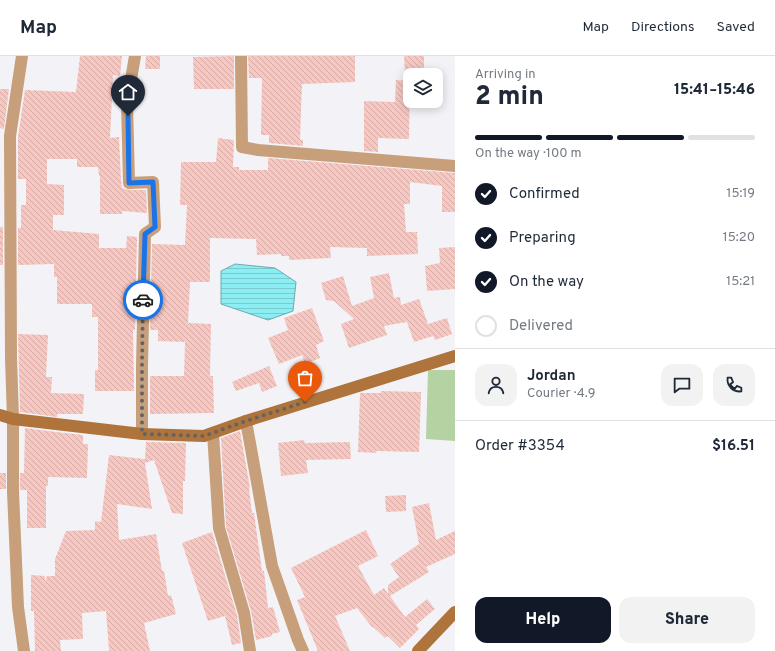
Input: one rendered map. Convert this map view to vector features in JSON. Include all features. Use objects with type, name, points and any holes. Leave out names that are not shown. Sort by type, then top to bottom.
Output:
[{"type":"street","points":[[22,56],[10,136],[11,358],[13,419],[12,492],[18,607],[24,651]]},
{"type":"street","points":[[135,56],[127,103],[129,183],[153,182],[155,227],[145,234],[142,434]]},
{"type":"street","points":[[241,56],[242,147],[258,150],[455,166]]},
{"type":"street","points":[[0,416],[13,419],[142,434],[204,436],[246,421],[455,356]]},
{"type":"street","points":[[246,421],[272,566],[303,651]]},
{"type":"street","points":[[213,433],[218,528],[244,613],[250,651]]},
{"type":"street","points":[[418,651],[455,612]]},
{"type":"green space","points":[[428,370],[455,370],[455,441],[426,439]]},
{"type":"water","points":[[235,264],[275,268],[296,282],[293,311],[268,320],[221,304],[221,271]]},
{"type":"building","points":[[80,56],[122,56],[120,76],[113,75],[110,138],[119,137],[122,188],[129,190],[146,190],[147,213],[122,211],[122,214],[100,214],[100,176],[98,167],[77,167],[77,159],[47,159],[47,184],[64,185],[64,215],[53,215],[53,230],[99,234],[99,248],[126,248],[127,236],[137,237],[135,330],[133,330],[134,391],[95,391],[95,370],[98,370],[98,317],[92,317],[92,304],[57,304],[57,277],[54,277],[54,264],[18,265],[18,228],[21,228],[21,205],[26,205],[26,179],[18,179],[18,137],[25,90],[76,92]]},
{"type":"building","points":[[146,56],[160,56],[160,69],[145,69]]},
{"type":"building","points":[[234,56],[234,89],[194,89],[193,57]]},
{"type":"building","points":[[248,56],[355,56],[355,82],[302,84],[300,140],[303,140],[303,146],[269,143],[269,135],[261,135],[262,78],[249,78]]},
{"type":"building","points":[[404,56],[424,56],[424,68],[405,68]]},
{"type":"building","points":[[396,80],[403,80],[403,108],[410,108],[409,139],[378,138],[378,152],[364,151],[364,101],[395,102]]},
{"type":"building","points":[[0,89],[9,89],[4,129],[0,128]]},
{"type":"building","points":[[218,138],[234,140],[233,167],[239,167],[239,170],[268,170],[268,158],[455,173],[455,212],[442,212],[442,186],[410,182],[410,204],[404,204],[406,232],[417,232],[418,254],[367,256],[367,248],[330,247],[331,258],[289,260],[289,256],[281,256],[281,254],[257,255],[256,239],[210,238],[210,282],[190,282],[188,323],[211,324],[210,376],[213,376],[214,413],[150,414],[150,376],[184,376],[185,342],[158,341],[158,330],[150,330],[152,244],[185,245],[187,205],[180,205],[181,162],[216,162]]},
{"type":"building","points":[[0,227],[3,227],[3,265],[0,265]]},
{"type":"building","points":[[455,247],[455,289],[427,291],[425,266],[440,263],[439,248]]},
{"type":"building","points":[[389,273],[394,298],[400,297],[401,305],[419,299],[428,324],[447,318],[452,334],[435,340],[433,336],[414,342],[407,322],[384,326],[387,335],[349,348],[341,324],[354,319],[334,301],[326,300],[321,283],[343,276],[352,306],[374,298],[370,277]]},
{"type":"building","points":[[312,308],[324,341],[316,345],[320,358],[305,364],[302,355],[279,364],[268,338],[288,330],[284,318]]},
{"type":"building","points":[[18,334],[48,335],[46,377],[52,377],[51,393],[84,394],[83,414],[57,414],[57,417],[20,412]]},
{"type":"building","points":[[269,366],[277,386],[262,392],[259,383],[236,391],[232,382]]},
{"type":"building","points":[[381,391],[421,392],[419,452],[358,452],[360,393],[381,393]]},
{"type":"building","points":[[25,428],[83,435],[83,444],[88,444],[87,478],[48,477],[48,486],[46,486],[46,528],[27,528],[27,490],[20,490],[20,473],[24,473]]},
{"type":"building","points":[[240,431],[249,482],[252,513],[254,513],[262,571],[264,571],[268,608],[273,607],[280,632],[272,634],[272,636],[256,640],[251,611],[226,527],[221,438]]},
{"type":"building","points":[[304,440],[305,443],[350,442],[351,459],[306,460],[308,473],[281,476],[278,443]]},
{"type":"building","points":[[146,442],[186,443],[185,481],[183,481],[183,514],[172,513],[154,460],[145,463],[152,509],[117,504],[119,540],[156,534],[168,596],[171,595],[176,614],[144,623],[150,651],[109,651],[106,611],[82,613],[83,639],[60,640],[61,651],[35,651],[34,611],[31,611],[31,575],[45,576],[45,582],[47,576],[55,576],[55,559],[66,531],[95,530],[95,521],[101,522],[109,455],[145,459]]},
{"type":"building","points":[[0,473],[6,473],[6,489],[0,489]]},
{"type":"building","points":[[406,495],[406,511],[386,512],[385,496]]},
{"type":"building","points":[[429,503],[436,540],[455,531],[455,554],[426,567],[429,572],[390,596],[405,617],[427,599],[435,609],[416,625],[419,629],[400,648],[388,636],[385,638],[372,627],[357,608],[335,616],[350,651],[318,651],[297,600],[305,597],[291,568],[366,530],[378,556],[358,566],[374,595],[384,588],[388,594],[388,585],[399,577],[390,564],[419,544],[412,507]]},
{"type":"building","points":[[212,532],[237,615],[241,643],[232,645],[225,616],[208,621],[182,543]]},
{"type":"way so far","points":[[143,300],[142,434],[204,436],[305,402]]},
{"type":"route","points":[[128,116],[129,183],[153,182],[155,227],[145,234],[143,300]]}]
